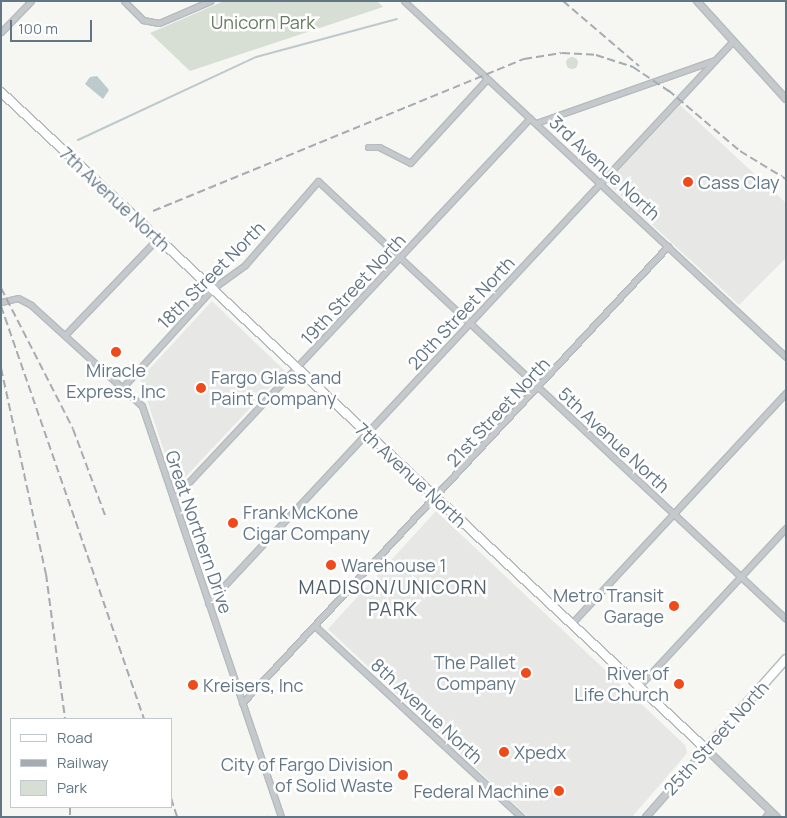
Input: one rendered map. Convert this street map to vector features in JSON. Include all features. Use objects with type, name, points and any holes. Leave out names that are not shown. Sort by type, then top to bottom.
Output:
[{"type":"main road","name":"7th Avenue North","points":[[1,92],[706,749]]},
{"type":"main road","name":"25th Street North","points":[[706,749],[786,659]]},
{"type":"street","points":[[1,32],[31,1]]},
{"type":"street","points":[[126,3],[143,20],[159,23],[210,1]]},
{"type":"street","name":"3rd Avenue North","points":[[404,1],[786,357]]},
{"type":"street","points":[[697,1],[786,100]]},
{"type":"street","name":"20th Street North","points":[[208,603],[734,41]]},
{"type":"street","points":[[536,123],[716,60]]},
{"type":"street","points":[[368,147],[379,148],[410,163],[487,79]]},
{"type":"street","name":"19th Street North","points":[[173,499],[297,369],[530,118]]},
{"type":"street","name":"5th Avenue North","points":[[318,181],[786,619]]},
{"type":"street","name":"18th Street North","points":[[122,388],[212,289],[245,265],[318,181]]},
{"type":"street","points":[[65,335],[157,239]]},
{"type":"street","name":"21st Street North","points":[[242,703],[436,498],[668,246]]},
{"type":"street","name":"Great Northern Drive","points":[[1,302],[13,298],[24,300],[142,406],[281,817]]},
{"type":"street","points":[[571,624],[786,393]]},
{"type":"street","points":[[638,687],[786,528]]},
{"type":"street","name":"8th Avenue North","points":[[315,626],[521,817]]},
{"type":"street","name":"7th Avenue North","points":[[706,749],[777,817]]},
{"type":"street","name":"25th Street North","points":[[646,817],[706,749]]},
{"type":"street","points":[[765,817],[770,810]]},
{"type":"shaded area","points":[[97,76],[109,90],[103,99],[85,84],[90,77]]},
{"type":"shaded area","points":[[680,105],[786,203],[786,258],[739,305],[607,183]]},
{"type":"shaded area","points":[[212,301],[285,371],[176,487],[140,379]]},
{"type":"shaded area","points":[[436,511],[685,745],[687,753],[632,817],[528,817],[328,629]]},
{"type":"green space","name":"Unicorn Park","points":[[224,1],[377,1],[383,7],[190,71],[150,33]]},
{"type":"green space","points":[[570,57],[574,57],[578,63],[574,69],[570,69],[566,65],[566,61]]},
{"type":"waterway","points":[[78,140],[256,57],[397,19]]},
{"type":"railway","points":[[563,1],[639,66]]},
{"type":"railway","points":[[153,211],[524,59],[562,53],[596,55],[633,67],[673,94]]},
{"type":"railway","points":[[668,90],[740,151],[786,179]]},
{"type":"railway","points":[[1,288],[73,429],[105,515]]},
{"type":"railway","points":[[1,306],[144,718]]},
{"type":"railway","points":[[1,368],[46,574],[65,718]]},
{"type":"railway","points":[[172,801],[177,817]]},
{"type":"railway","points":[[70,808],[70,817]]},
{"type":"place","name":"Cass Clay","points":[[688,182]]},
{"type":"place","name":"Miracle Express, Inc","points":[[116,352]]},
{"type":"place","name":"Fargo Glass and Paint Company","points":[[201,388]]},
{"type":"place","name":"Frank McKone Cigar Company","points":[[233,523]]},
{"type":"place","name":"Warehouse 1","points":[[331,565]]},
{"type":"place","name":"Metro Transit Garage","points":[[674,606]]},
{"type":"place","name":"The Pallet Company","points":[[526,673]]},
{"type":"place","name":"River of Life Church","points":[[679,684]]},
{"type":"place","name":"Kreisers, Inc","points":[[193,685]]},
{"type":"place","name":"Xpedx","points":[[504,752]]},
{"type":"place","name":"City of Fargo Division of Solid Waste","points":[[403,775]]},
{"type":"place","name":"Federal Machine","points":[[559,791]]},
{"type":"district","name":"MADISON/UNICORN PARK","points":[[393,599]]}]
